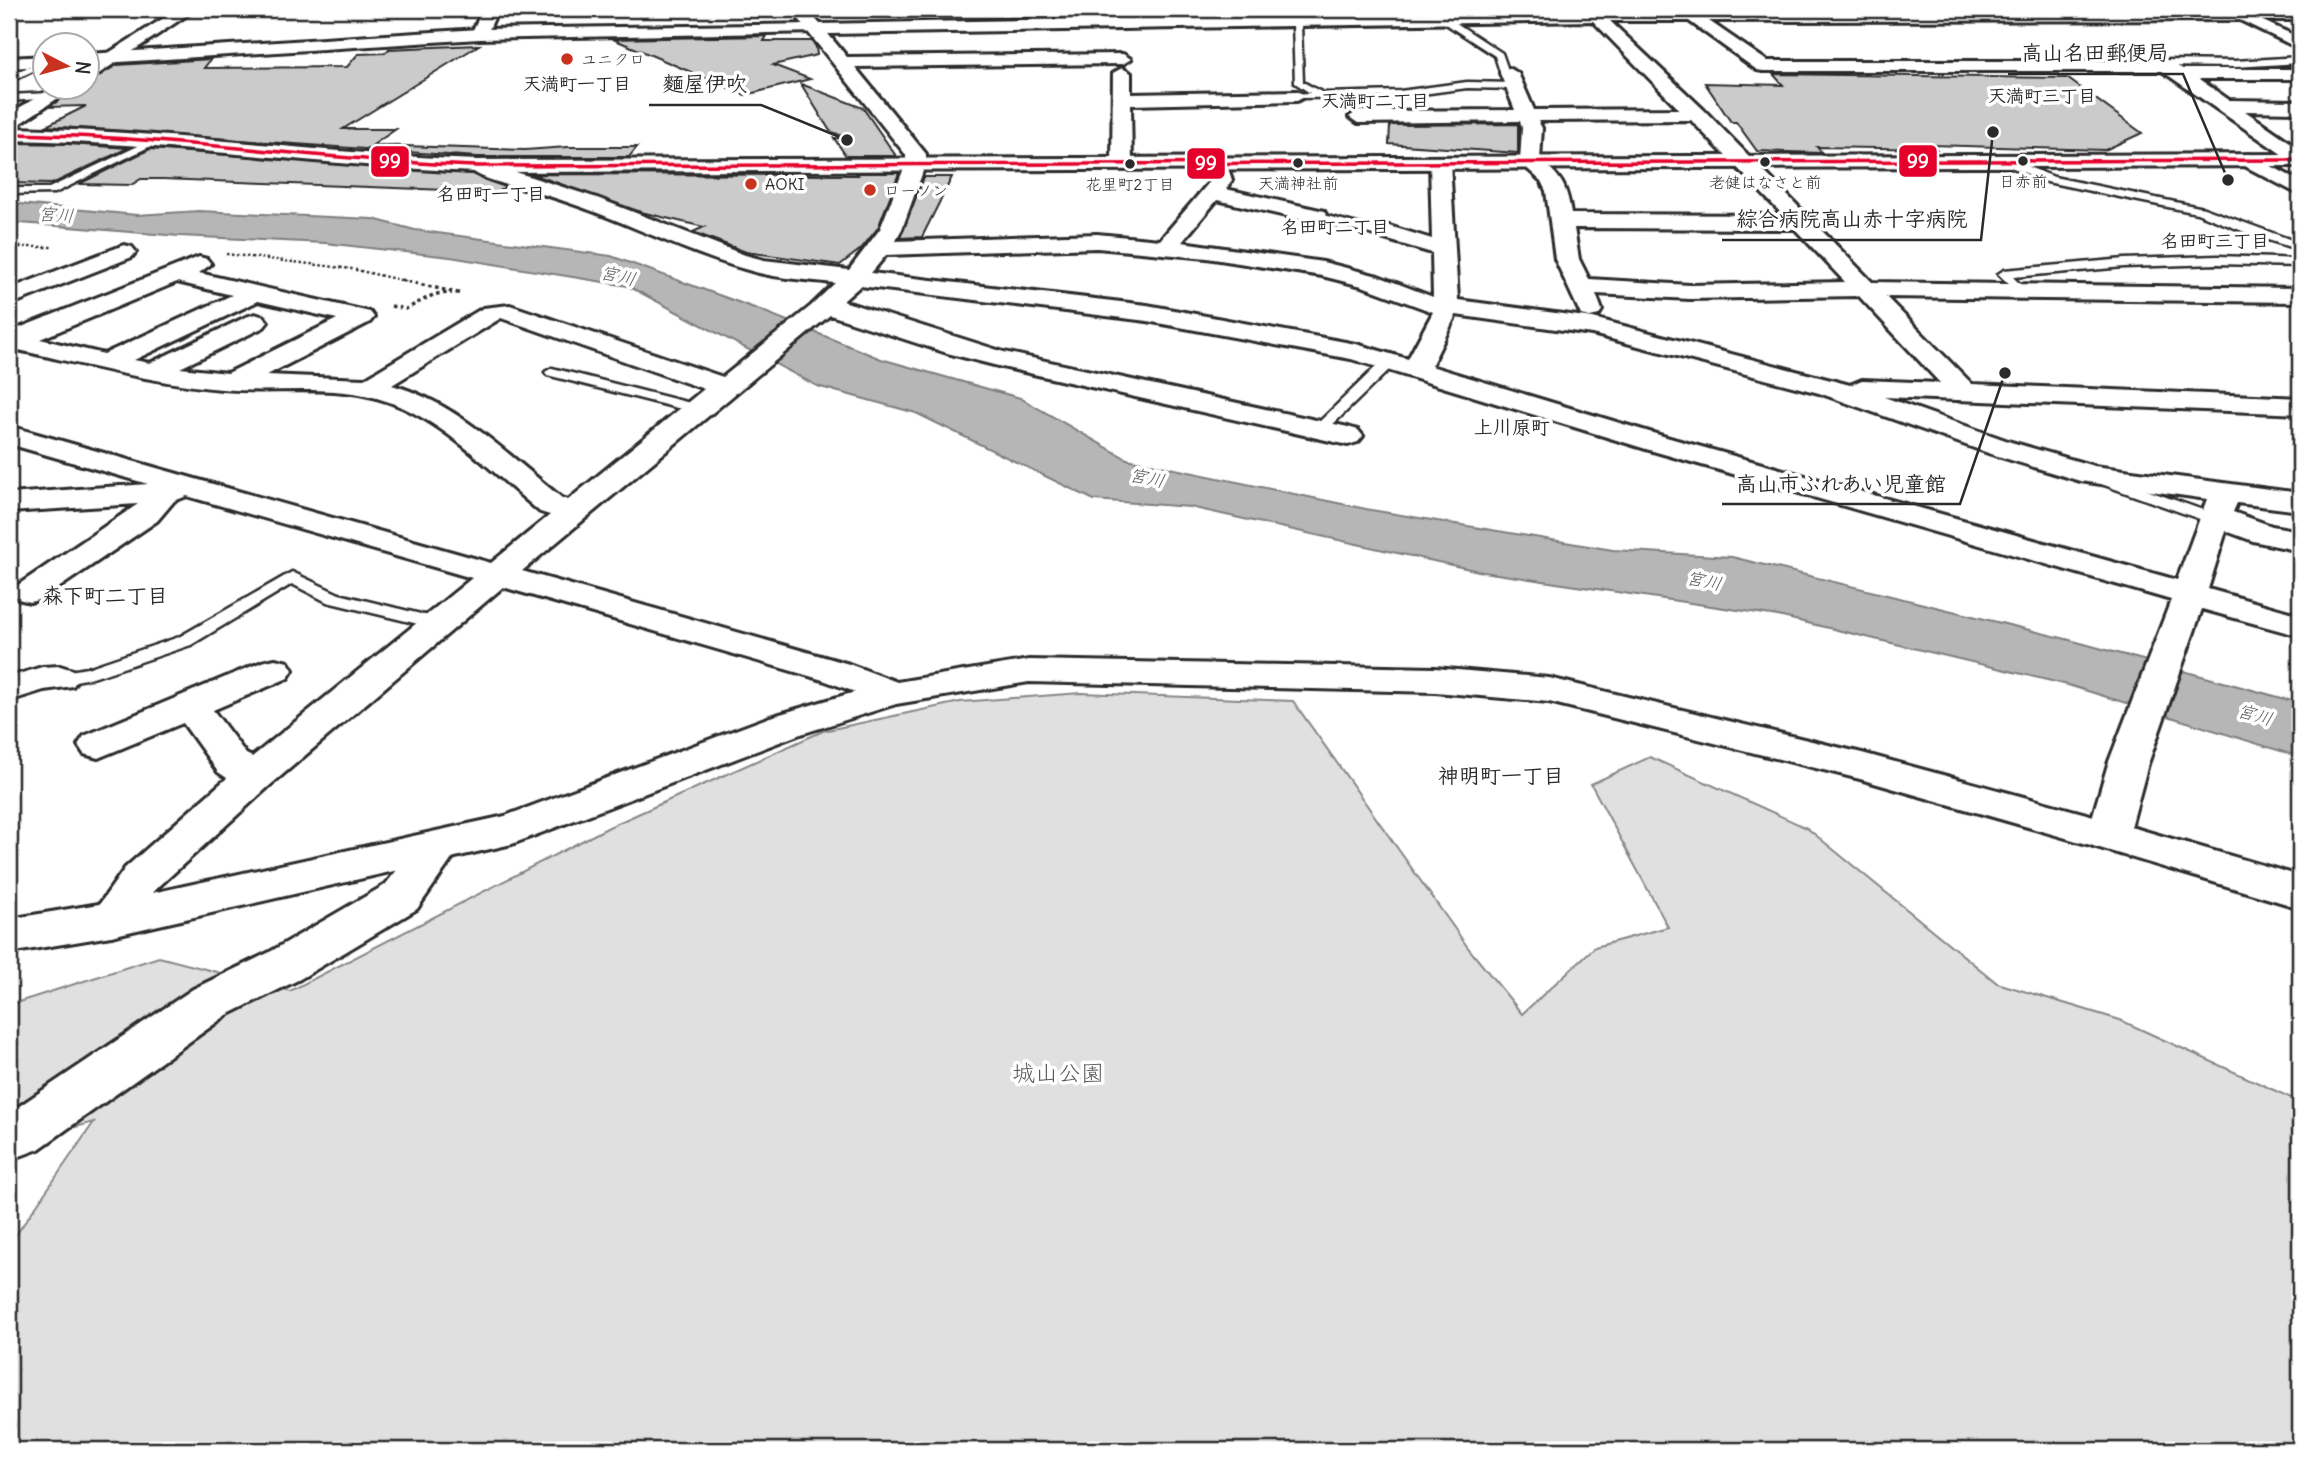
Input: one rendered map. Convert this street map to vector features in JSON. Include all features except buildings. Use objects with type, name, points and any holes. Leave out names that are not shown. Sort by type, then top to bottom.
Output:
[{"type":"main road","points":[[102,63],[188,9]]},
{"type":"main road","points":[[479,34],[490,9]]},
{"type":"main road","points":[[111,919],[141,879],[254,777],[697,409],[822,309],[824,304],[854,279],[880,248],[891,229],[916,163],[916,154],[800,9]]},
{"type":"main road","points":[[102,58],[479,34],[814,29],[1120,16],[1289,14],[1597,17],[2060,12],[2231,12],[2300,15]]},
{"type":"main road","points":[[2060,12],[2095,29]]},
{"type":"main road","points":[[2231,12],[2296,42]]},
{"type":"main road","points":[[1799,14],[1820,32]]},
{"type":"main road","points":[[1120,16],[1123,59],[1122,164]]},
{"type":"main road","points":[[1692,16],[1763,66],[2168,67],[2300,75]]},
{"type":"main road","points":[[1597,17],[1744,162],[2027,455]]},
{"type":"main road","points":[[2251,40],[2296,42]]},
{"type":"main road","points":[[2142,42],[2168,67],[2300,159]]},
{"type":"main road","points":[[1839,46],[1865,66]]},
{"type":"main road","points":[[842,62],[1123,59]]},
{"type":"main road","points":[[9,64],[32,63]]},
{"type":"main road","points":[[1512,80],[1529,116],[1533,139],[1530,162]]},
{"type":"main road","points":[[1122,100],[1297,96]]},
{"type":"main road","points":[[9,122],[41,102]]},
{"type":"main road","points":[[2224,105],[2300,106]]},
{"type":"main road","points":[[1358,117],[1696,114]]},
{"type":"main road","points":[[9,134],[156,141],[361,162],[477,166],[2300,159]]},
{"type":"main road","points":[[2248,160],[2300,189]]},
{"type":"main road","points":[[1530,162],[1549,177],[1557,191],[1567,260],[1581,286],[1593,326]]},
{"type":"main road","points":[[1166,247],[1222,180],[1220,163]]},
{"type":"main road","points":[[1403,365],[1446,306],[1440,163]]},
{"type":"main road","points":[[477,166],[495,175],[565,194],[734,260],[762,267],[1147,313],[1316,343],[1403,365],[1656,443],[2300,626]]},
{"type":"main road","points":[[1212,192],[1316,216]]},
{"type":"main road","points":[[1563,221],[1802,222]]},
{"type":"main road","points":[[1386,232],[1442,249]]},
{"type":"main road","points":[[880,248],[1097,241],[1242,256],[1323,269],[1370,281],[1429,304],[1593,326],[1829,387],[2027,455],[2218,509],[2264,534],[2300,541]]},
{"type":"main road","points":[[9,298],[124,253]]},
{"type":"main road","points":[[11,341],[214,258]]},
{"type":"main road","points":[[174,274],[361,317]]},
{"type":"main road","points":[[176,300],[214,284]]},
{"type":"main road","points":[[1581,286],[1690,292],[1867,289],[2300,295]]},
{"type":"main road","points":[[108,362],[255,293]]},
{"type":"main road","points":[[156,371],[280,310],[303,304]]},
{"type":"main road","points":[[822,309],[841,308],[1002,359],[1348,436]]},
{"type":"main road","points":[[367,389],[500,313],[731,384]]},
{"type":"main road","points":[[228,382],[361,317]]},
{"type":"main road","points":[[56,351],[101,333]]},
{"type":"main road","points":[[11,341],[108,362],[228,382],[367,389],[396,395],[435,415],[551,505],[572,512]]},
{"type":"main road","points":[[1829,387],[1965,390],[2300,406]]},
{"type":"main road","points":[[9,435],[836,672],[892,693]]},
{"type":"main road","points":[[9,503],[202,490]]},
{"type":"main road","points":[[30,592],[146,514],[165,492]]},
{"type":"main road","points":[[2218,509],[2300,502]]},
{"type":"main road","points":[[2108,835],[2128,764],[2174,642],[2218,509]]},
{"type":"main road","points":[[98,745],[275,670]]},
{"type":"main road","points":[[9,936],[111,919],[512,829],[784,726],[892,693],[1029,671],[1435,680],[1549,690],[1862,766],[2300,892]]},
{"type":"main road","points":[[9,689],[41,679],[60,678]]},
{"type":"main road","points":[[190,706],[232,763],[254,777]]},
{"type":"main road","points":[[9,1137],[21,1133],[210,1002],[284,966],[401,897],[440,846]]},
{"type":"lane","points":[[1289,14],[1297,24],[1299,83],[1321,96]]},
{"type":"lane","points":[[1441,17],[1499,55],[1504,73],[1512,80]]},
{"type":"lane","points":[[2168,67],[2300,61]]},
{"type":"lane","points":[[9,79],[32,68]]},
{"type":"lane","points":[[1297,96],[1409,93],[1512,80]]},
{"type":"lane","points":[[9,98],[32,95]]},
{"type":"lane","points":[[9,191],[51,191],[156,141]]},
{"type":"lane","points":[[2005,161],[2051,180],[2200,210],[2300,247]]},
{"type":"lane","points":[[1316,216],[1381,234],[1386,232]]},
{"type":"lane","points":[[2020,290],[2004,274],[2124,263],[2218,260],[2300,263]]},
{"type":"lane","points":[[1321,428],[1403,365]]},
{"type":"lane","points":[[552,372],[697,409]]},
{"type":"lane","points":[[60,678],[90,673],[184,641],[292,577],[346,602],[439,624]]},
{"type":"path","points":[[361,317],[388,305],[406,309],[435,295],[457,293]]},
{"type":"green space","name":"城山公園","points":[[1081,693],[1293,701],[1469,949],[1522,1014],[1595,947],[1668,927],[1591,784],[1650,757],[1807,828],[1997,983],[2120,1020],[2300,1102],[2300,1450],[9,1450],[9,1245],[94,1122],[9,1145],[9,1005],[159,957],[290,991],[609,827],[823,731],[960,702]]},
{"type":"water","name":"宮川","points":[[9,203],[137,215],[199,211],[373,219],[415,230],[611,256],[760,310],[881,359],[1020,398],[1127,459],[1371,510],[1613,550],[1732,557],[2066,639],[2300,703],[2300,757],[2068,685],[1778,616],[1483,572],[1190,507],[1094,500],[916,413],[817,386],[628,286],[450,257],[325,243],[179,236],[9,222]]},
{"type":"transit line","name":"99","points":[[9,134],[126,138],[418,164],[477,166],[2300,160]]},
{"type":"place","name":"ユニクロ","points":[[567,59]]},
{"type":"place","name":"綜合病院高山赤十字病院","points":[[1993,132]]},
{"type":"place","name":"麵屋伊吹","points":[[847,140]]},
{"type":"place","name":"日赤前","points":[[2023,161]]},
{"type":"place","name":"老健はなさと前","points":[[1765,162]]},
{"type":"place","name":"天満神社前","points":[[1298,163]]},
{"type":"place","name":"花里町2丁目","points":[[1130,164]]},
{"type":"place","name":"高山名田郵便局","points":[[2228,180]]},
{"type":"place","name":"AOKI","points":[[751,184]]},
{"type":"place","name":"ローソン","points":[[870,190]]},
{"type":"place","name":"高山市ふれあい児童館","points":[[2005,373]]},
{"type":"district","name":"天満町一丁目","points":[[577,84]]},
{"type":"district","name":"天満町三丁目","points":[[2042,96]]},
{"type":"district","name":"天満町二丁目","points":[[1375,101]]},
{"type":"district","name":"名田町一丁目","points":[[491,194]]},
{"type":"district","name":"名田町二丁目","points":[[1335,227]]},
{"type":"district","name":"名田町三丁目","points":[[2215,241]]},
{"type":"district","name":"上川原町","points":[[1512,427]]},
{"type":"district","name":"森下町二丁目","points":[[105,596]]},
{"type":"district","name":"神明町一丁目","points":[[1501,776]]}]
